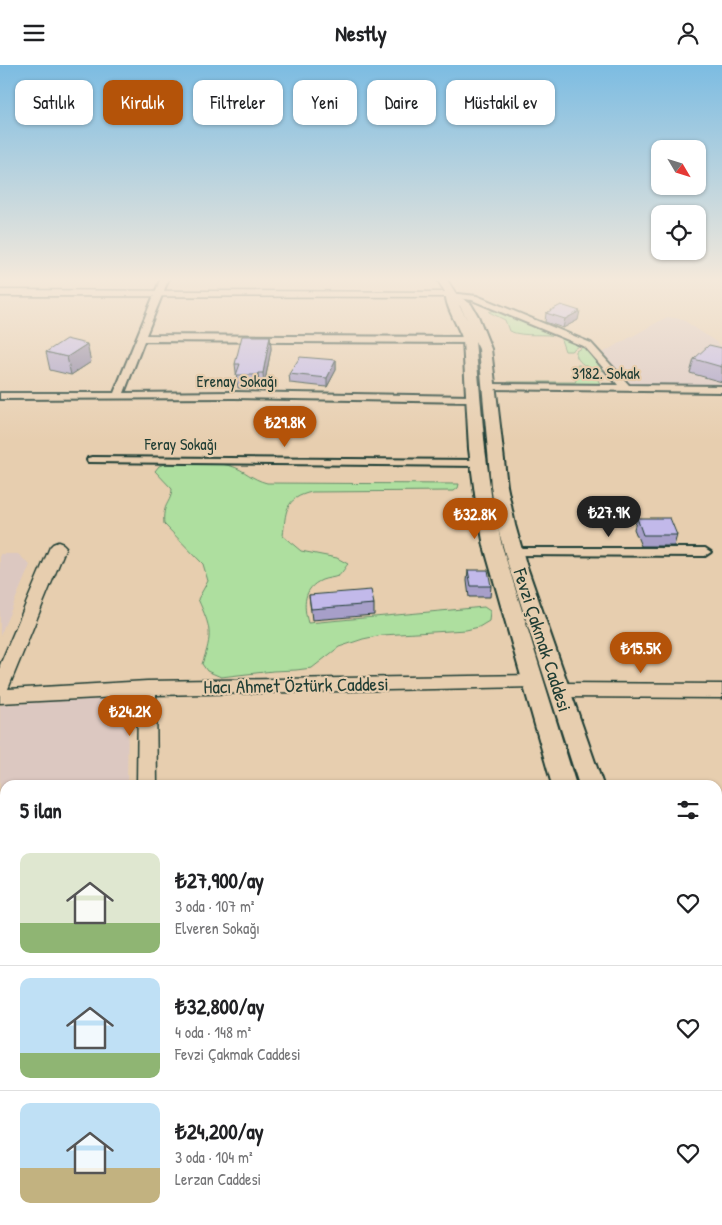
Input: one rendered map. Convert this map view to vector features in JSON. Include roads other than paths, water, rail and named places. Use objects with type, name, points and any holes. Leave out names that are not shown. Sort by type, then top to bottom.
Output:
[{"type":"main road","name":"Fevzi Çakmak Caddesi","points":[[466,332],[469,340],[479,463],[484,502],[493,546],[563,780]]},
{"type":"main road","name":"Fevzi Çakmak Caddesi","points":[[479,332],[485,349],[490,387],[499,486],[514,551],[589,780]]},
{"type":"street","points":[[118,395],[143,332]]},
{"type":"street","points":[[557,332],[588,345],[626,388]]},
{"type":"street","points":[[141,338],[469,340]]},
{"type":"street","name":"3182. Sokak","points":[[490,387],[722,389]]},
{"type":"street","name":"Erenay Sokağı","points":[[0,396],[118,395],[473,399]]},
{"type":"street","name":"Feray Sokağı","points":[[92,460],[479,463]]},
{"type":"street","points":[[0,687],[58,547]]},
{"type":"street","points":[[514,551],[705,552]]},
{"type":"street","name":"Hacı Ahmet Öztürk Caddesi","points":[[0,696],[147,688],[533,681]]},
{"type":"street","points":[[147,688],[147,780]]},
{"type":"street","points":[[560,689],[722,691]]}]
